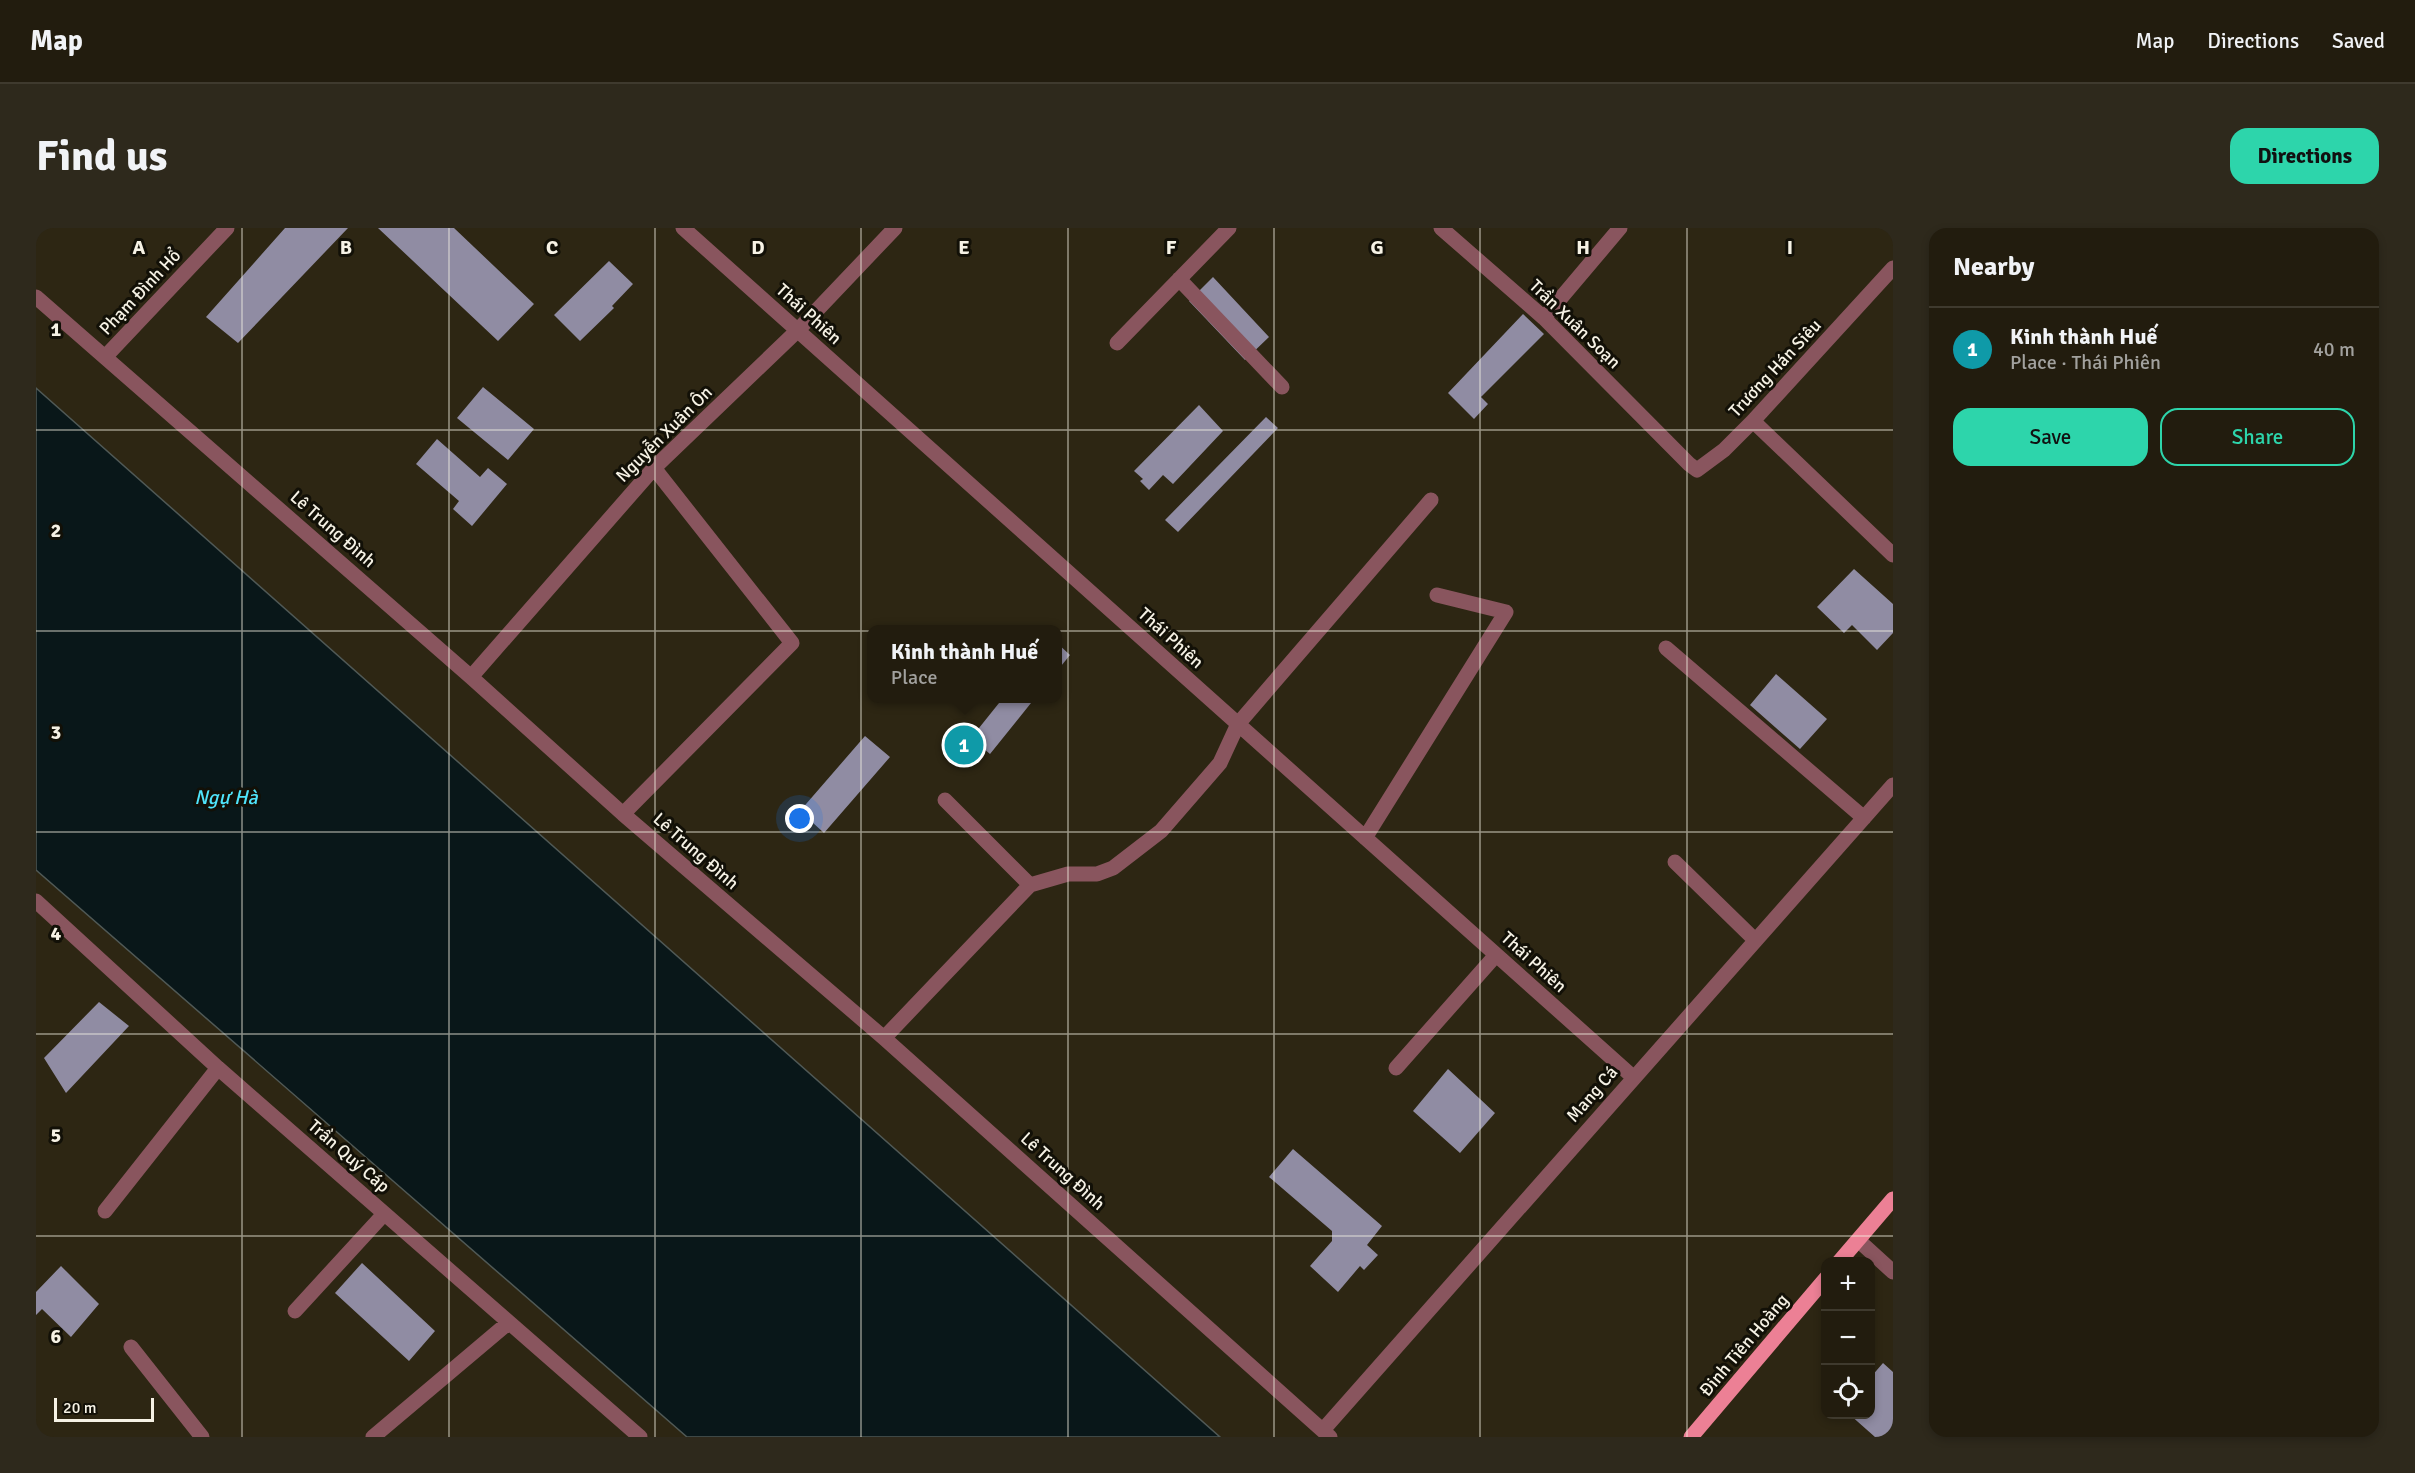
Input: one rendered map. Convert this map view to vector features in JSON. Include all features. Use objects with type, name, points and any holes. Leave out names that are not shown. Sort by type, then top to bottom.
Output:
[{"type":"main road","points":[[1843,1257],[1893,1199]]},
{"type":"main road","name":"Đinh Tiên Hoàng","points":[[1691,1437],[1821,1284]]},
{"type":"street","name":"Phạm Đình Hổ","points":[[106,356],[227,228]]},
{"type":"street","name":"Thái Phiên","points":[[683,228],[1633,1077]]},
{"type":"street","name":"Nguyễn Xuân Ôn","points":[[471,676],[654,468],[798,330],[895,228]]},
{"type":"street","points":[[1117,343],[1229,228]]},
{"type":"street","name":"Trần Xuân Soạn","points":[[1441,228],[1544,318],[1678,453]]},
{"type":"street","points":[[1544,318],[1620,228]]},
{"type":"street","name":"Trương Hán Siêu","points":[[1678,453],[1694,468],[1701,469],[1753,422],[1893,268]]},
{"type":"street","points":[[1179,279],[1282,387]]},
{"type":"street","name":"Lê Trung Đình","points":[[36,297],[471,676],[623,814],[884,1038],[1326,1434]]},
{"type":"street","points":[[1753,422],[1893,555]]},
{"type":"street","points":[[623,814],[792,643],[654,468]]},
{"type":"street","points":[[884,1038],[1030,885],[1068,874],[1097,874],[1113,868],[1161,831],[1220,763],[1238,724],[1431,500]]},
{"type":"street","points":[[1365,838],[1506,612],[1437,595]]},
{"type":"street","points":[[1666,648],[1864,818]]},
{"type":"street","name":"Mang Cá","points":[[1326,1434],[1633,1077],[1893,785]]},
{"type":"street","points":[[945,800],[1030,885]]},
{"type":"street","points":[[1675,862],[1755,940]]},
{"type":"street","name":"Trần Quý Cáp","points":[[36,901],[218,1068],[640,1437]]},
{"type":"street","points":[[1396,1068],[1496,955]]},
{"type":"street","points":[[105,1211],[218,1068]]},
{"type":"street","points":[[295,1311],[384,1214]]},
{"type":"street","points":[[1858,1240],[1893,1272]]},
{"type":"street","points":[[373,1437],[508,1323]]},
{"type":"street","points":[[131,1347],[202,1437]]},
{"type":"water","name":"Ngự Hà","points":[[36,388],[1220,1437],[687,1437],[36,870]]},
{"type":"building","points":[[285,228],[348,228],[238,343],[206,317]]},
{"type":"building","points":[[378,228],[454,228],[534,304],[498,341]]},
{"type":"building","points":[[609,261],[633,284],[612,306],[614,308],[580,341],[554,315]]},
{"type":"building","points":[[1213,277],[1269,337],[1245,360],[1189,301]]},
{"type":"building","points":[[1523,314],[1544,334],[1481,397],[1488,404],[1474,419],[1448,393]]},
{"type":"building","points":[[483,387],[534,429],[508,460],[457,418]]},
{"type":"building","points":[[1199,405],[1223,431],[1173,484],[1163,475],[1149,490],[1140,481],[1143,479],[1134,471]]},
{"type":"building","points":[[1266,417],[1278,428],[1178,532],[1165,520]]},
{"type":"building","points":[[437,439],[480,477],[488,468],[507,484],[472,526],[453,509],[459,501],[416,464]]},
{"type":"building","points":[[1854,569],[1893,604],[1893,633],[1877,650],[1852,625],[1844,633],[1817,607]]},
{"type":"building","points":[[1062,648],[1070,655],[1062,665]]},
{"type":"building","points":[[1776,674],[1827,719],[1800,749],[1750,705]]},
{"type":"building","points":[[999,703],[1031,703],[990,754],[971,738]]},
{"type":"building","points":[[865,736],[890,757],[824,833],[800,811]]},
{"type":"building","points":[[99,1002],[129,1026],[66,1093],[44,1058]]},
{"type":"building","points":[[1448,1069],[1495,1113],[1460,1153],[1413,1111]]},
{"type":"building","points":[[1293,1149],[1382,1226],[1367,1245],[1378,1255],[1364,1270],[1360,1266],[1338,1292],[1310,1266],[1332,1241],[1332,1231],[1269,1177]]},
{"type":"building","points":[[362,1263],[435,1331],[409,1361],[335,1293]]},
{"type":"building","points":[[61,1266],[99,1304],[71,1337],[42,1309],[36,1315],[36,1292]]},
{"type":"building","points":[[1883,1363],[1893,1372],[1893,1437],[1875,1437],[1855,1419],[1875,1419],[1875,1372]]},
{"type":"place","name":"Kinh thành Huế","points":[[964,745]]}]
